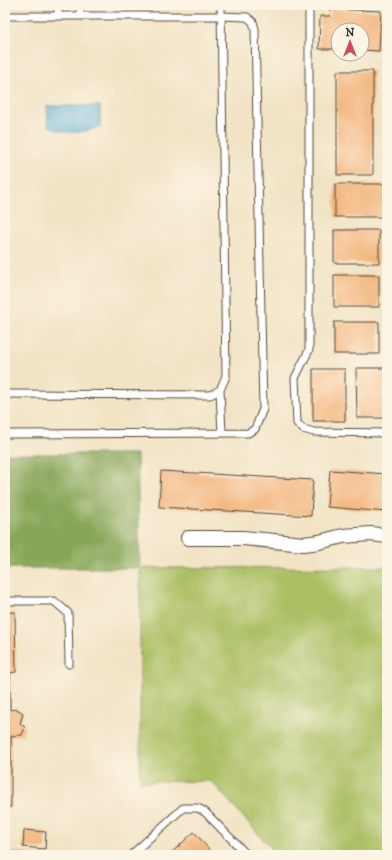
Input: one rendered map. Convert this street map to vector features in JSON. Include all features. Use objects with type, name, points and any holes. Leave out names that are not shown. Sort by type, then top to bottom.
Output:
[{"type":"street","points":[[188,538],[243,538],[304,544],[343,536],[371,534],[387,536]]},
{"type":"lane","points":[[58,5],[58,16]]},
{"type":"lane","points":[[80,5],[80,16]]},
{"type":"lane","points":[[221,5],[226,376],[220,390],[222,433]]},
{"type":"lane","points":[[309,5],[309,350],[295,378],[297,423],[303,429],[314,432],[387,433]]},
{"type":"lane","points":[[5,16],[221,16],[247,17],[253,22],[255,29],[263,409],[255,429],[248,432],[5,434]]},
{"type":"lane","points":[[5,394],[210,395],[220,390]]},
{"type":"lane","points":[[5,601],[54,601],[68,613],[69,664]]},
{"type":"lane","points":[[131,855],[183,808],[198,808],[205,812],[248,855]]},
{"type":"green space","points":[[5,454],[137,454],[140,568],[5,568]]},
{"type":"green space","points":[[387,567],[387,855],[277,855],[211,781],[140,782],[140,568]]},
{"type":"water","points":[[47,106],[100,106],[100,126],[81,132],[60,131],[48,125]]},
{"type":"building","points":[[331,9],[381,11],[379,51],[370,50],[370,22],[330,22],[330,49],[319,49],[320,16],[330,16]]},
{"type":"building","points":[[337,71],[373,71],[373,175],[337,175]]},
{"type":"building","points":[[335,184],[386,184],[386,217],[335,217]]},
{"type":"building","points":[[334,230],[379,230],[379,263],[334,263]]},
{"type":"building","points":[[334,275],[379,275],[379,307],[334,307]]},
{"type":"building","points":[[334,322],[379,322],[379,354],[334,354]]},
{"type":"building","points":[[356,368],[387,368],[387,418],[357,418]]},
{"type":"building","points":[[313,369],[345,369],[345,421],[313,421]]},
{"type":"building","points":[[330,470],[387,474],[387,512],[327,507]]},
{"type":"building","points":[[161,471],[313,480],[311,516],[159,507]]},
{"type":"building","points":[[15,612],[16,672],[10,673],[10,710],[17,709],[23,713],[20,724],[25,727],[22,735],[11,736],[11,807],[5,807],[5,613]]},
{"type":"building","points":[[24,830],[46,832],[45,849],[23,847]]},
{"type":"building","points":[[194,832],[214,855],[169,855]]},
{"type":"building","points":[[11,852],[31,854],[31,855],[11,855]]}]
